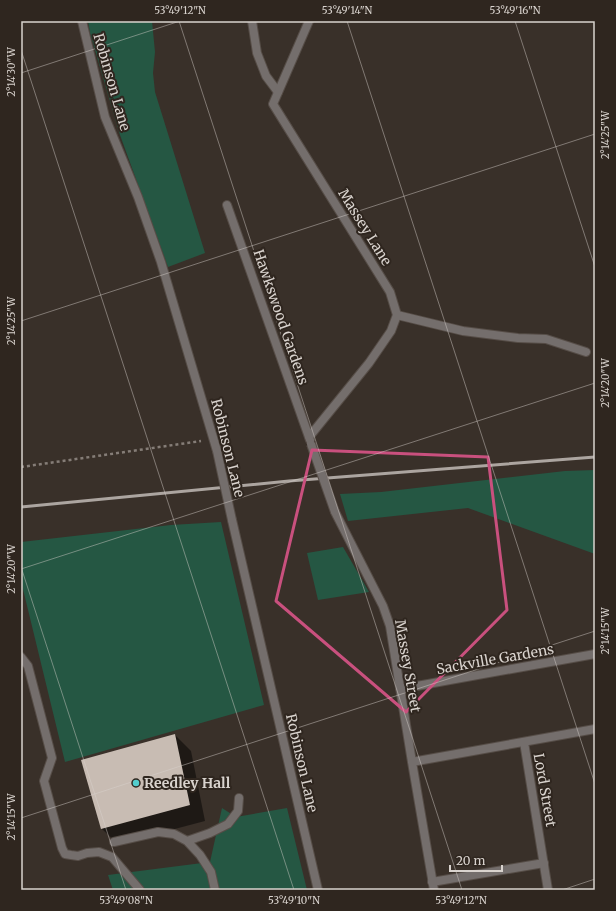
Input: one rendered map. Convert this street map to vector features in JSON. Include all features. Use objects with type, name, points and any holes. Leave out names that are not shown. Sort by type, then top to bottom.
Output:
[{"type":"street","name":"Robinson Lane","points":[[82,21],[105,117],[138,197],[161,262],[218,451],[232,520],[318,890]]},
{"type":"street","points":[[252,21],[257,54],[266,76],[278,92]]},
{"type":"street","name":"Massey Lane","points":[[309,21],[273,104],[390,292],[397,315]]},
{"type":"street","name":"Hawkswood Gardens","points":[[227,205],[310,440]]},
{"type":"street","points":[[310,440],[392,331],[397,315],[463,331],[518,338],[546,339],[586,352]]},
{"type":"street","name":"Massey Street","points":[[310,440],[335,512],[383,606],[390,626],[433,886]]},
{"type":"street","name":"Sackville Gardens","points":[[400,689],[595,654]]},
{"type":"street","points":[[21,657],[28,666],[52,758],[44,781],[62,848],[65,854],[78,856],[87,853],[99,852],[112,857],[140,890]]},
{"type":"street","points":[[412,762],[595,729]]},
{"type":"street","name":"Lord Street","points":[[524,742],[548,890]]},
{"type":"street","points":[[187,841],[210,833],[228,824],[238,811],[239,798]]},
{"type":"street","points":[[114,842],[158,832],[174,834],[187,841],[200,855],[211,872],[215,890]]},
{"type":"street","points":[[433,886],[544,863]]},
{"type":"path","points":[[21,467],[214,439]]},
{"type":"highlighted area","points":[[312,450],[488,457],[507,610],[406,712],[276,601]]},
{"type":"green space","points":[[88,21],[152,21],[155,52],[153,73],[155,92],[205,253],[168,267],[120,135],[90,33]]},
{"type":"green space","points":[[595,470],[595,554],[468,508],[348,521],[340,494],[381,492],[565,471]]},
{"type":"green space","points":[[221,522],[264,705],[65,762],[21,581],[21,542],[171,525]]},
{"type":"green space","points":[[343,547],[369,592],[318,600],[307,553]]},
{"type":"green space","points":[[222,808],[236,817],[287,808],[307,890],[113,890],[108,875],[210,862]]},
{"type":"building","name":"Reedley Hall","points":[[175,734],[190,805],[101,829],[81,760]]},
{"type":"railway","points":[[21,507],[289,481],[595,457]]},
{"type":"place","name":"Reedley Hall","points":[[136,783]]}]
